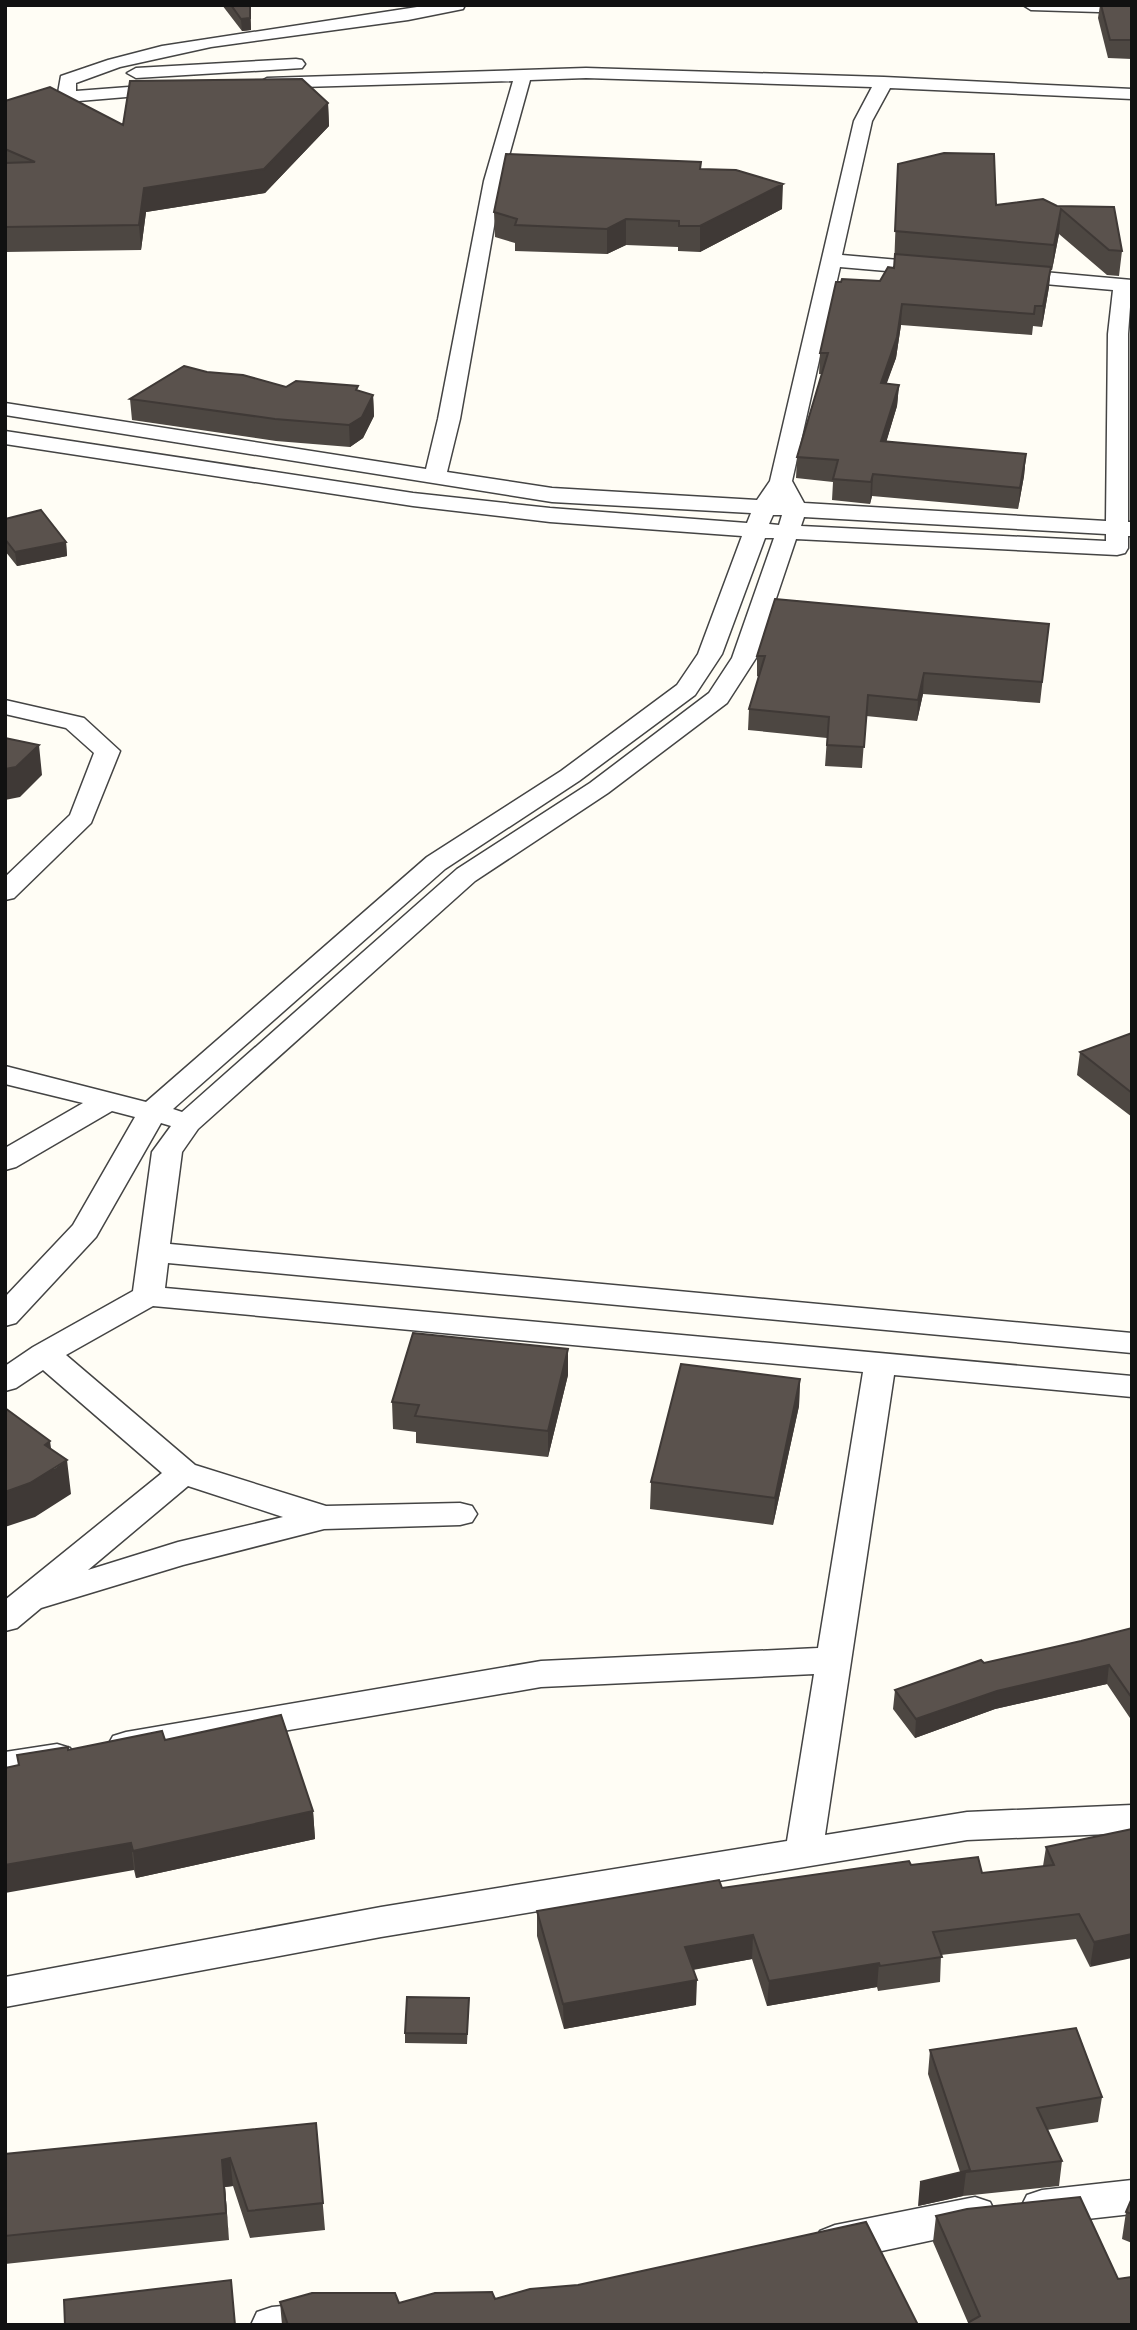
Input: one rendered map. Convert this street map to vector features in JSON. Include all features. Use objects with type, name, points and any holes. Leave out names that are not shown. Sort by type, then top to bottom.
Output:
[{"type":"street","points":[[67,89],[130,58],[179,47],[349,25],[457,5]]},
{"type":"street","points":[[1031,5],[1132,8]]},
{"type":"street","points":[[547,57],[841,63],[1132,80]]},
{"type":"street","points":[[5,108],[67,89],[173,70],[308,64]]},
{"type":"street","points":[[46,82],[67,89],[586,73],[884,82],[1132,94]]},
{"type":"street","points":[[435,478],[449,419],[493,181],[523,75]]},
{"type":"street","points":[[5,1317],[85,1230],[153,1110],[436,863],[570,776],[686,690],[710,654],[754,532],[765,506],[781,481],[863,121],[884,82]]},
{"type":"street","points":[[832,260],[957,271]]},
{"type":"street","points":[[985,273],[1128,286],[1118,334],[1124,392],[1125,539]]},
{"type":"street","points":[[5,409],[552,495],[708,506],[796,508],[1125,539]]},
{"type":"street","points":[[5,437],[368,494],[548,515],[788,534],[1125,539]]},
{"type":"street","points":[[148,1296],[156,1252],[167,1152],[188,1123],[466,875],[599,788],[718,698],[744,658],[796,508],[781,481]]},
{"type":"street","points":[[5,707],[75,723],[107,751],[82,818],[5,892]]},
{"type":"street","points":[[5,1075],[153,1110],[188,1123]]},
{"type":"street","points":[[5,1161],[110,1100]]},
{"type":"street","points":[[156,1252],[1132,1343]]},
{"type":"street","points":[[5,1381],[44,1354],[148,1296],[1132,1387]]},
{"type":"street","points":[[44,1354],[183,1473],[325,1518]]},
{"type":"street","points":[[804,1853],[880,1364]]},
{"type":"street","points":[[18,1609],[183,1473]]},
{"type":"street","points":[[18,1609],[178,1554],[325,1518],[460,1514]]},
{"type":"street","points":[[5,1765],[541,1674],[834,1660]]},
{"type":"street","points":[[5,1992],[381,1922],[967,1826],[1132,1819]]},
{"type":"street","points":[[804,2250],[964,2216],[1132,2197]]},
{"type":"street","points":[[272,2325],[363,2316]]},
{"type":"building","points":[[231,5],[250,5],[250,18],[241,19]]},
{"type":"building","points":[[1101,5],[1132,5],[1132,40],[1110,40]]},
{"type":"building","points":[[302,79],[328,103],[264,169],[144,188],[139,225],[5,227],[5,163],[35,162],[5,149],[5,101],[50,87],[123,125],[130,81]]},
{"type":"building","points":[[944,153],[994,154],[996,205],[1043,199],[1057,206],[1114,207],[1122,251],[1109,250],[1061,209],[1054,245],[895,231],[898,164]]},
{"type":"building","points":[[506,154],[701,162],[700,169],[736,170],[783,184],[700,226],[679,226],[679,221],[626,219],[607,229],[515,225],[517,219],[494,212]]},
{"type":"building","points":[[895,254],[1051,267],[1043,306],[1035,306],[1034,314],[902,304],[897,337],[881,383],[899,385],[881,441],[1026,454],[1020,488],[873,474],[871,482],[833,479],[838,460],[797,457],[828,353],[820,353],[836,282],[841,282],[842,279],[880,281],[888,267],[894,268]]},
{"type":"building","points":[[184,366],[207,372],[243,375],[286,387],[296,381],[358,386],[356,390],[373,395],[362,417],[349,425],[275,419],[130,399]]},
{"type":"building","points":[[41,510],[66,542],[15,552],[5,539],[5,519]]},
{"type":"building","points":[[775,599],[1049,624],[1042,682],[924,673],[918,700],[868,695],[864,747],[827,745],[829,717],[749,709],[765,656],[757,656]]},
{"type":"building","points":[[5,738],[39,745],[16,767],[5,769]]},
{"type":"building","points":[[1132,1033],[1132,1093],[1080,1052]]},
{"type":"building","points":[[413,1333],[568,1349],[548,1431],[415,1416],[419,1405],[392,1402]]},
{"type":"building","points":[[681,1364],[800,1379],[775,1498],[651,1482]]},
{"type":"building","points":[[5,1408],[50,1441],[45,1445],[67,1460],[30,1483],[5,1492]]},
{"type":"building","points":[[1132,1628],[1132,1698],[1109,1665],[997,1691],[916,1719],[895,1690],[981,1660],[984,1663]]},
{"type":"building","points":[[281,1715],[313,1811],[133,1851],[131,1843],[5,1865],[5,1768],[19,1765],[17,1755],[68,1747],[68,1750],[162,1731],[165,1740]]},
{"type":"building","points":[[1132,1829],[1132,1934],[1094,1942],[1079,1914],[933,1932],[942,1957],[880,1966],[879,1963],[769,1981],[753,1935],[685,1947],[697,1980],[563,2004],[537,1911],[719,1880],[722,1888],[909,1861],[911,1865],[978,1857],[982,1873],[1054,1865],[1046,1847]]},
{"type":"building","points":[[407,1997],[469,1998],[467,2034],[405,2033]]},
{"type":"building","points":[[1076,2028],[1102,2097],[1037,2108],[1062,2161],[966,2172],[920,2182],[970,2170],[930,2050]]},
{"type":"building","points":[[316,2123],[323,2203],[248,2211],[230,2158],[222,2160],[226,2213],[5,2236],[5,2154]]},
{"type":"building","points":[[1080,2197],[1118,2279],[1132,2277],[1132,2325],[971,2325],[969,2322],[980,2316],[936,2216],[967,2209]]},
{"type":"building","points":[[1132,2198],[1132,2214],[1126,2212]]},
{"type":"building","points":[[866,2222],[918,2325],[288,2325],[280,2302],[312,2293],[395,2293],[399,2303],[435,2293],[492,2292],[495,2299],[530,2289],[578,2285]]},
{"type":"building","points":[[231,2280],[235,2325],[65,2325],[64,2300]]}]
